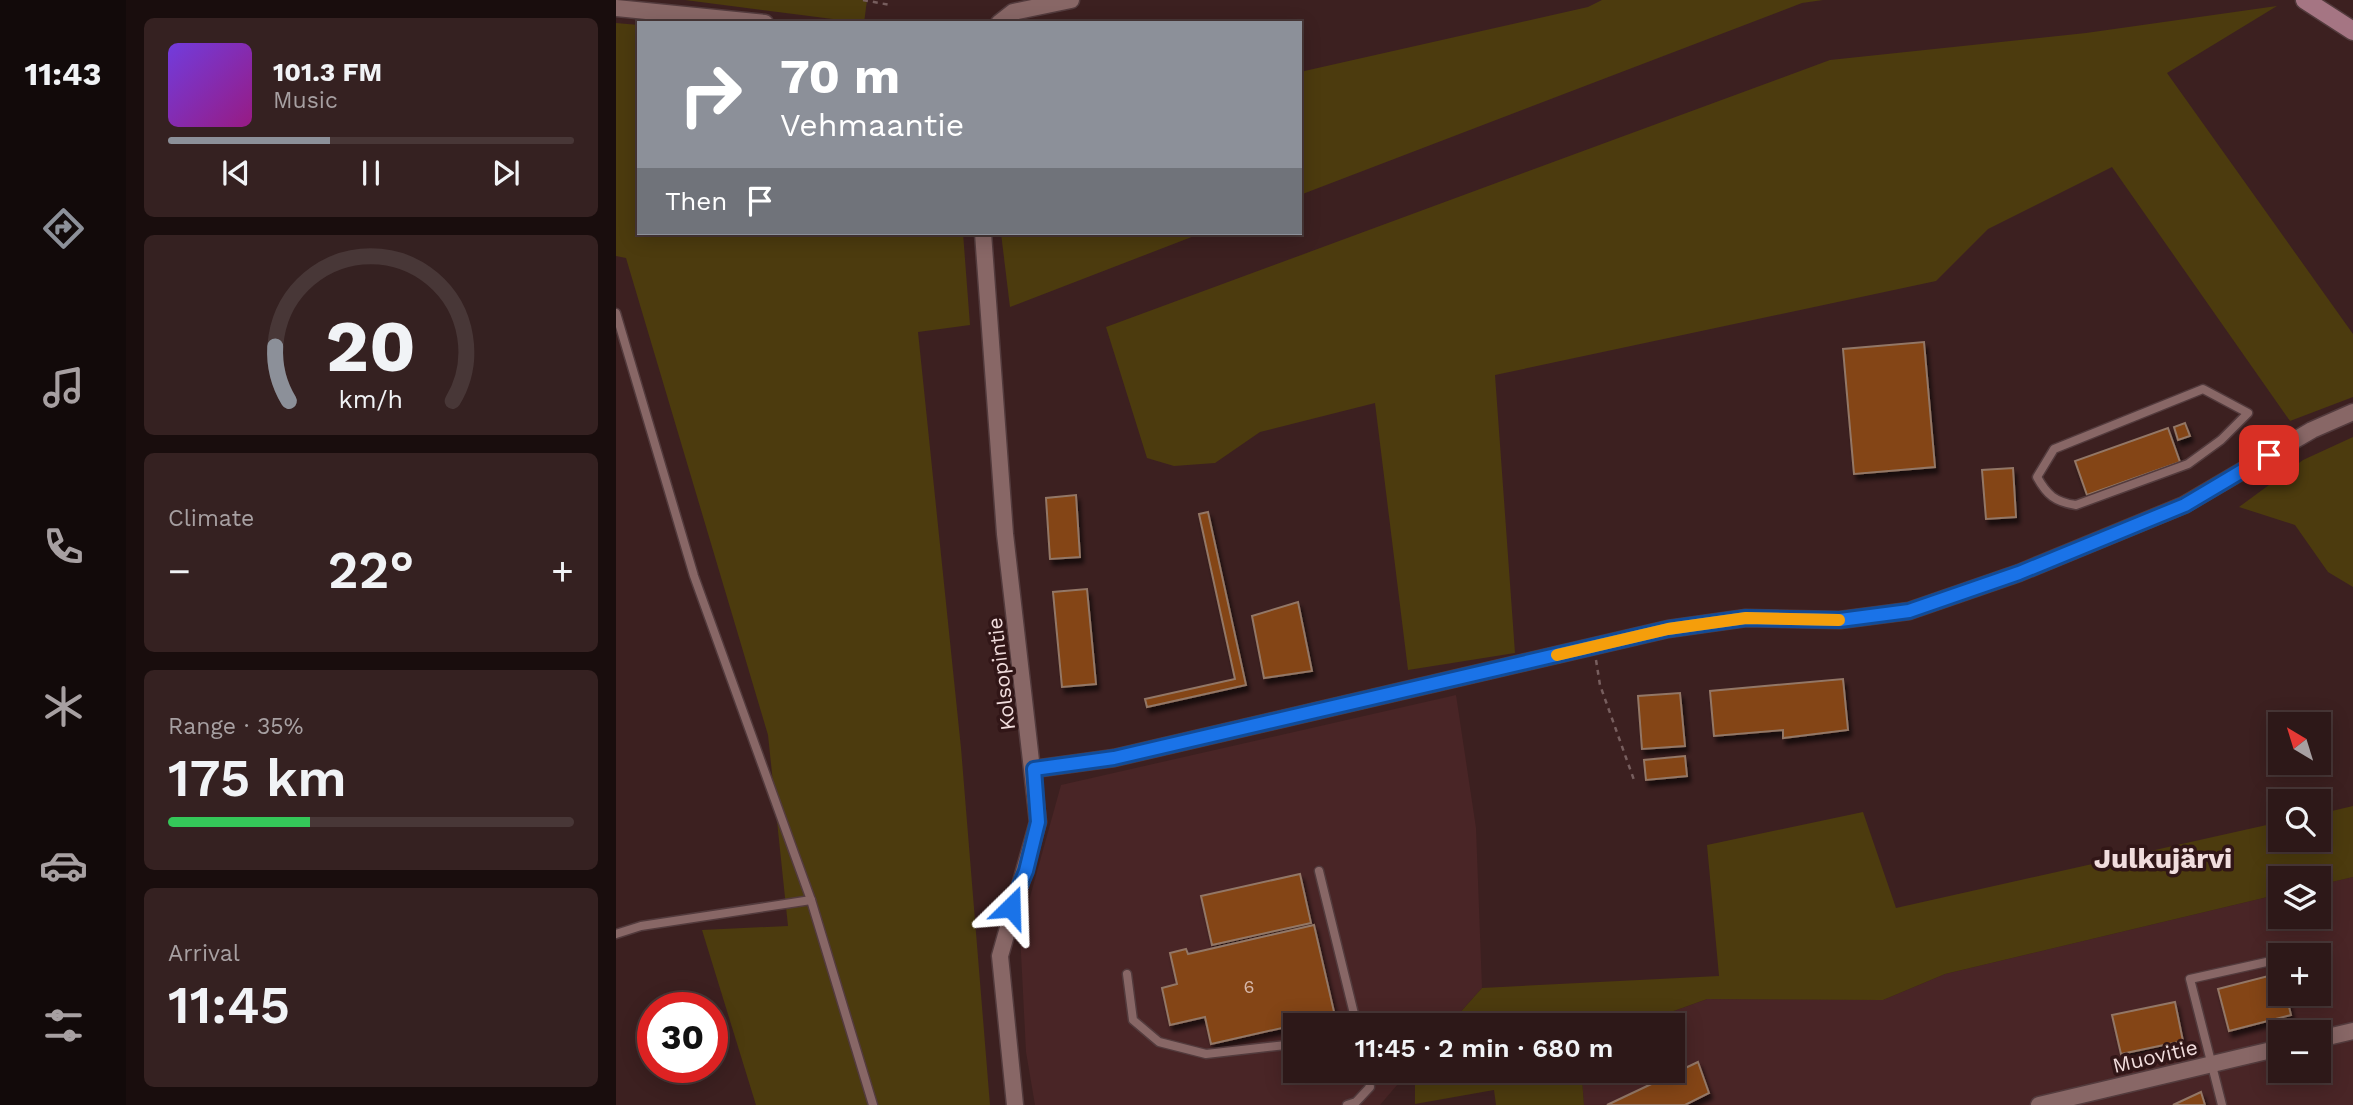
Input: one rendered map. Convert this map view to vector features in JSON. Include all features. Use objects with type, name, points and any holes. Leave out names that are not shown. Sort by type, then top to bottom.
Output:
[{"type":"street","points":[[1002,21],[1013,12],[1071,0]]},
{"type":"street","points":[[2305,0],[2353,30]]},
{"type":"street","points":[[616,8],[745,21]]},
{"type":"street","name":"Kolsopintie","points":[[983,235],[1005,534],[1038,822],[1000,956],[1015,1105]]},
{"type":"street","points":[[1034,769],[1114,758],[1668,629],[1746,618],[1840,620],[1909,611],[2019,573],[2185,505],[2312,430],[2353,412]]},
{"type":"street","points":[[2331,1036],[2353,1031]]},
{"type":"street","name":"Muovitie","points":[[2039,1105],[2268,1051]]},
{"type":"lane","points":[[616,313],[694,576],[811,900],[873,1105]]},
{"type":"lane","points":[[2203,389],[2248,413],[2221,440],[2188,464],[2076,505],[2060,502],[2046,494],[2037,477],[2054,449],[2203,389]]},
{"type":"lane","points":[[1319,871],[1354,1013]]},
{"type":"lane","points":[[616,934],[641,926],[811,900]]},
{"type":"lane","points":[[2222,1105],[2190,979],[2268,962]]},
{"type":"lane","points":[[1127,974],[1133,1020],[1159,1042],[1206,1054],[1283,1045]]},
{"type":"lane","points":[[1347,1105],[1356,1101],[1370,1087],[1369,1083]]},
{"type":"path","points":[[863,0],[890,5]]},
{"type":"path","points":[[1594,646],[1600,685],[1634,780]]},
{"type":"shaded area","points":[[685,0],[867,0],[864,21]]},
{"type":"shaded area","points":[[1602,0],[1823,0],[1802,3],[1302,194],[1302,72],[1588,7]]},
{"type":"shaded area","points":[[2277,6],[2167,73],[2353,334],[2353,397],[2290,421],[2112,167],[1988,229],[1936,281],[1495,375],[1515,653],[1408,670],[1375,403],[1260,432],[1215,463],[1174,466],[1147,458],[1106,327],[1830,60],[2086,33]]},
{"type":"shaded area","points":[[616,23],[637,25],[637,235],[963,235],[970,325],[918,332],[961,748],[990,1105],[756,1105],[728,1014],[728,992],[721,992],[702,930],[788,926],[768,735],[626,258],[616,256]]},
{"type":"shaded area","points":[[1001,235],[1197,235],[1010,307]]},
{"type":"shaded area","points":[[2353,437],[2353,587],[2328,572],[2295,525],[2239,507],[2303,460]]},
{"type":"shaded area","points":[[1456,695],[1476,828],[1482,988],[1460,1013],[1283,1013],[1283,1083],[1399,1083],[1380,1105],[1035,1105],[1026,1052],[1020,933],[1061,785]]},
{"type":"shaded area","points":[[2353,806],[2353,877],[2331,882],[2331,866],[2268,866],[2268,897],[1945,974],[1883,1000],[1707,999],[1668,1013],[1460,1013],[1482,988],[1719,976],[1707,845],[1863,812],[1896,908],[2268,825],[2268,852],[2331,852],[2331,811]]},
{"type":"shaded area","points":[[2353,877],[2353,1105],[1584,1105],[1582,1083],[1685,1083],[1685,1013],[1668,1013],[1707,999],[1883,1000],[1945,974],[2268,897],[2268,929],[2331,929],[2331,882]]},
{"type":"shaded area","points":[[1415,1083],[1582,1083],[1584,1105],[1496,1105],[1494,1090],[1415,1104]]},
{"type":"building","points":[[1924,342],[1935,467],[1854,474],[1843,349]]},
{"type":"building","points":[[2185,423],[2190,436],[2178,440],[2174,427]]},
{"type":"building","points":[[2168,428],[2180,462],[2087,495],[2075,461]]},
{"type":"building","points":[[2013,468],[2016,517],[1986,519],[1982,470]]},
{"type":"building","points":[[1076,495],[1080,557],[1050,559],[1046,498]]},
{"type":"building","points":[[1208,512],[1246,685],[1147,707],[1145,699],[1235,679],[1199,514]]},
{"type":"building","points":[[1087,589],[1096,684],[1062,687],[1053,592]]},
{"type":"building","points":[[1298,602],[1312,671],[1264,678],[1252,616]]},
{"type":"building","points":[[1843,679],[1848,730],[1783,738],[1783,730],[1714,736],[1710,691]]},
{"type":"building","points":[[1680,693],[1685,746],[1642,749],[1638,696]]},
{"type":"building","points":[[1685,756],[1687,776],[1646,780],[1644,760]]},
{"type":"building","points":[[1300,874],[1311,923],[1212,945],[1201,896]]},
{"type":"building","points":[[1314,925],[1334,1013],[1283,1013],[1283,1028],[1211,1044],[1205,1017],[1170,1025],[1162,988],[1177,984],[1170,953],[1186,949],[1188,954]]},
{"type":"building","points":[[2268,976],[2268,1006],[2289,1006],[2291,1015],[2229,1031],[2218,989]]},
{"type":"building","points":[[2175,1002],[2183,1041],[2121,1054],[2112,1015]]},
{"type":"building","points":[[1698,1062],[1709,1093],[1685,1105],[1607,1105],[1654,1083],[1685,1083],[1685,1068]]},
{"type":"building","points":[[2201,1092],[2205,1105],[2173,1105]]},
{"type":"slow traffic","points":[[1557,655],[1668,629],[1746,618],[1839,620]]},
{"type":"district","name":"Julkujärvi","points":[[2163,858]]},
{"type":"route","points":[[1011,907],[1026,871],[1038,822],[1034,769],[1114,758],[1668,629],[1746,618],[1840,620],[1909,611],[2019,573],[2185,505],[2269,455]]}]
